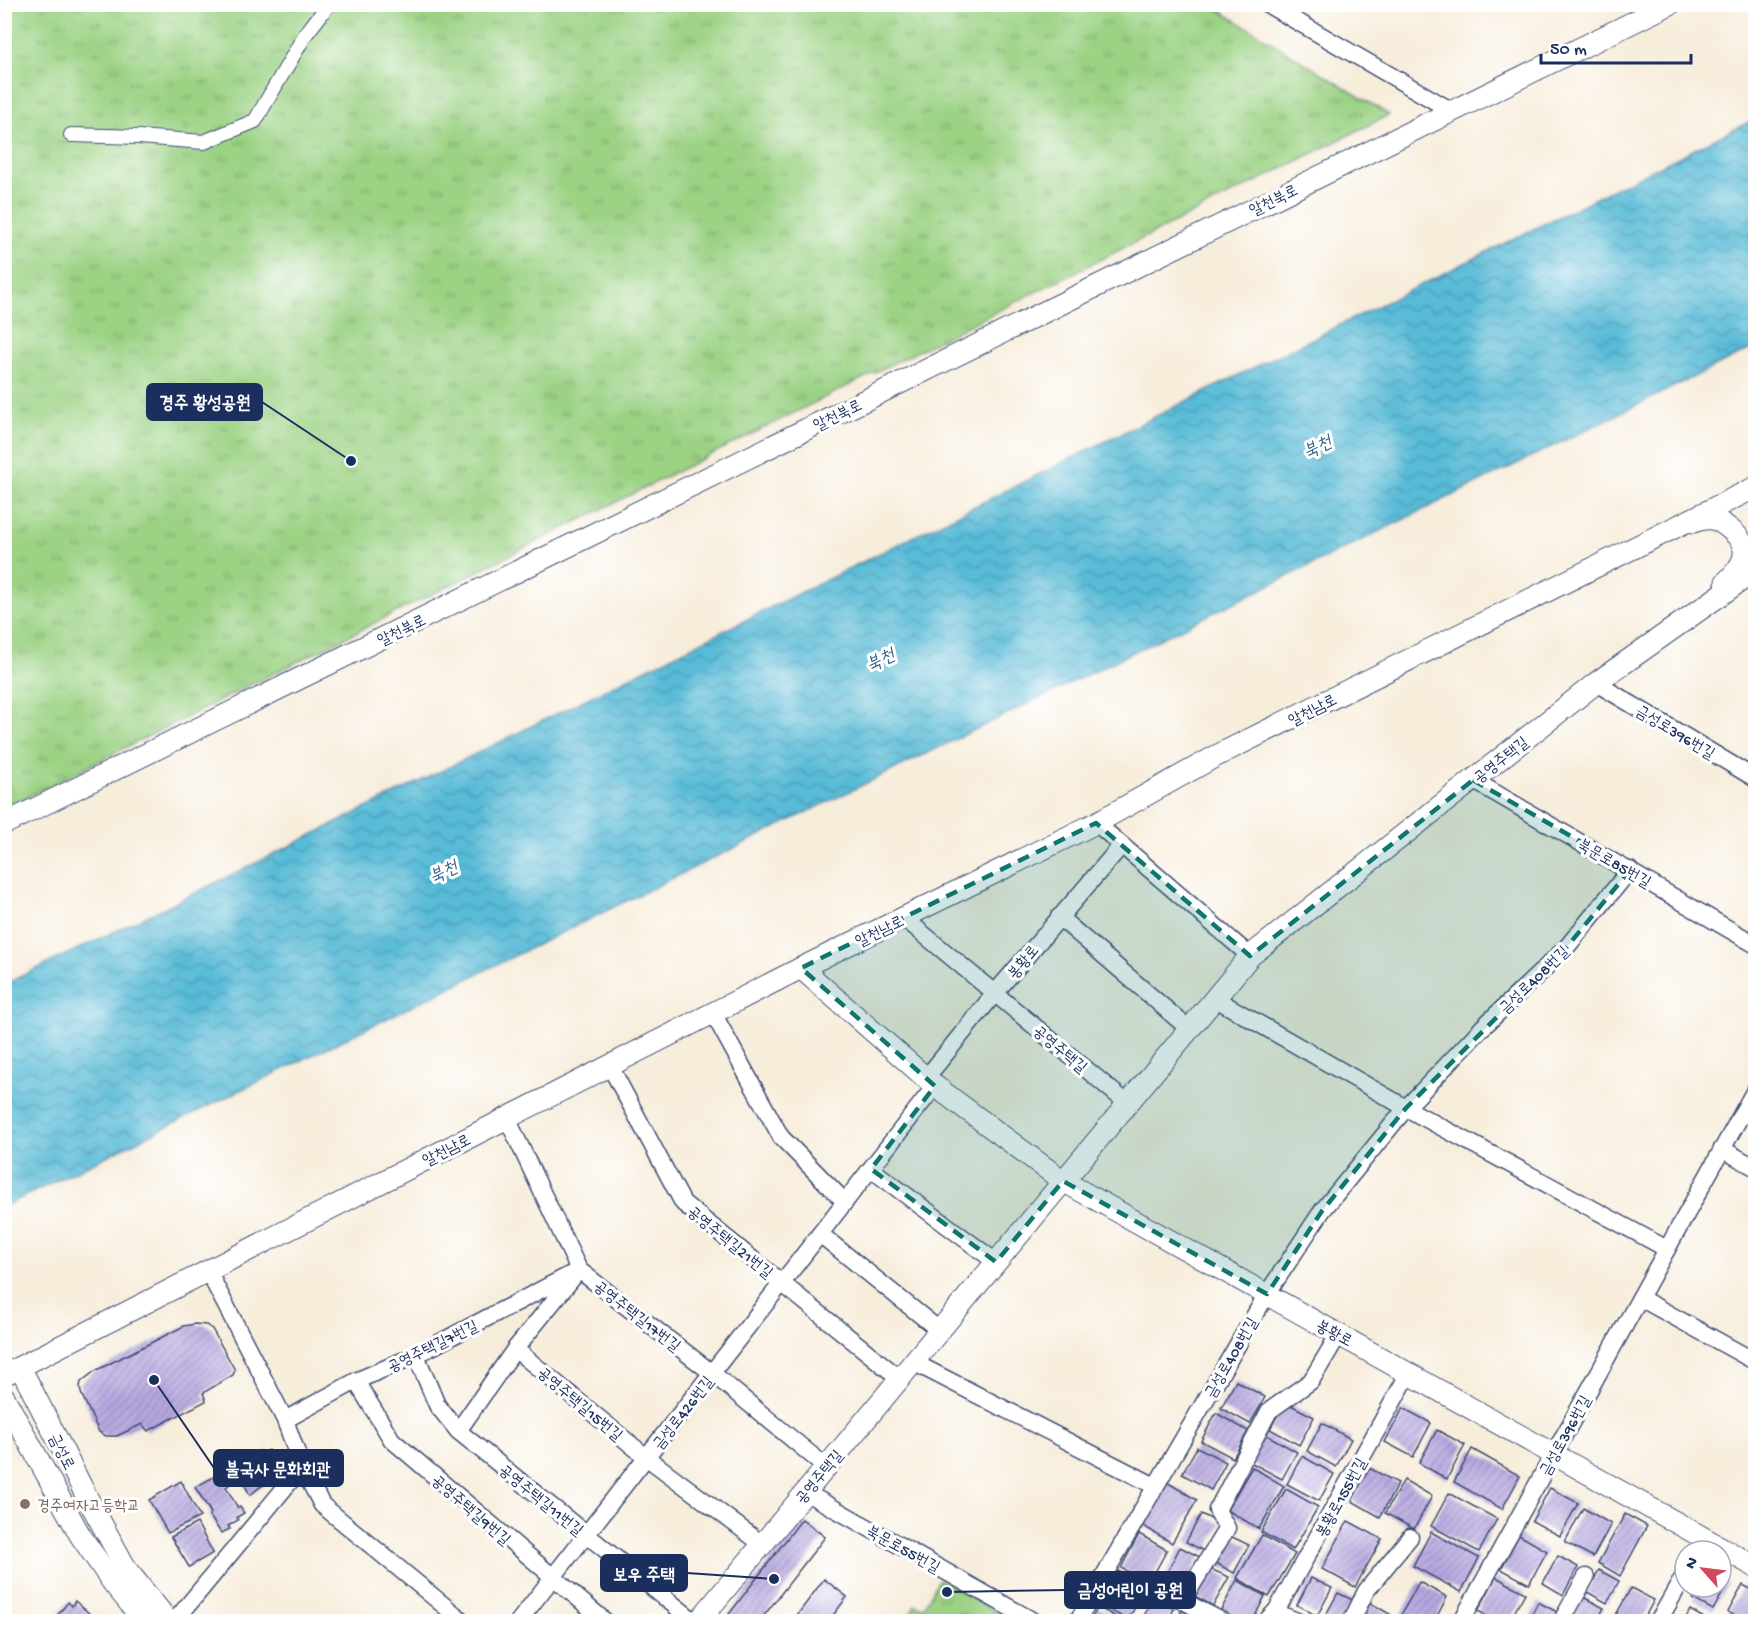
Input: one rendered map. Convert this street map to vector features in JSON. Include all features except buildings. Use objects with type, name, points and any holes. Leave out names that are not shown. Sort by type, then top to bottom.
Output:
[{"type":"street","points":[[71,135],[204,142],[255,120],[305,35],[329,4]]},
{"type":"street","points":[[1267,4],[1452,111]]},
{"type":"street","name":"알천북로","points":[[4,824],[1670,4]]},
{"type":"street","name":"알천남로","points":[[12,1371],[801,968],[1096,823],[1218,756],[1755,487]]},
{"type":"street","points":[[1680,525],[1708,517],[1722,522],[1742,539],[1744,552],[1738,570],[1691,615]]},
{"type":"street","name":"공영주택길","points":[[696,1622],[1250,956],[1596,683],[1755,570]]},
{"type":"street","name":"금성로396번길","points":[[1596,683],[1755,779]]},
{"type":"street","name":"북문로85번길","points":[[1473,780],[1755,945]]},
{"type":"street","points":[[1096,823],[1250,956]]},
{"type":"street","name":"봉황로","points":[[930,1082],[995,993],[1121,846]]},
{"type":"street","name":"금성로408번길","points":[[1077,1622],[1267,1294],[1322,1210],[1406,1108],[1482,1028],[1566,948],[1630,870]]},
{"type":"street","points":[[1059,917],[1189,1029]]},
{"type":"street","name":"공영주택길","points":[[904,918],[1127,1103]]},
{"type":"street","name":"봉황로","points":[[801,968],[930,1082],[1063,1181],[1553,1454],[1692,1539]]},
{"type":"street","points":[[1215,998],[1406,1108],[1667,1249]]},
{"type":"street","points":[[713,1013],[781,1137],[845,1202]]},
{"type":"street","name":"공영주택길21번길","points":[[610,1066],[683,1203],[782,1282],[906,1370],[1155,1486]]},
{"type":"street","name":"금성로426번길","points":[[518,1622],[871,1169],[930,1082]]},
{"type":"street","name":"금성로396번길","points":[[1461,1622],[1755,1088]]},
{"type":"street","name":"공영주택길17번길","points":[[507,1118],[579,1270],[712,1373],[826,1467]]},
{"type":"street","points":[[1722,1149],[1755,1168]]},
{"type":"street","points":[[871,1169],[996,1262]]},
{"type":"street","points":[[820,1234],[939,1330]]},
{"type":"street","points":[[458,1431],[515,1349],[579,1270]]},
{"type":"street","name":"공영주택길7번길","points":[[285,1420],[356,1381],[416,1355],[579,1270]]},
{"type":"street","points":[[208,1271],[285,1420],[303,1467],[322,1505],[464,1622]]},
{"type":"street","points":[[1640,1298],[1755,1362]]},
{"type":"street","points":[[1183,1600],[1227,1528],[1217,1510],[1269,1411],[1311,1381],[1339,1334]]},
{"type":"street","name":"공영주택길15번길","points":[[515,1349],[646,1457],[762,1544]]},
{"type":"street","name":"공영주택길11번길","points":[[416,1355],[437,1405],[458,1431],[696,1622]]},
{"type":"street","name":"금성로","points":[[12,1371],[127,1570],[169,1622]]},
{"type":"street","name":"봉황로155번길","points":[[1270,1618],[1409,1373]]},
{"type":"street","name":"공영주택길9번길","points":[[356,1381],[392,1440],[606,1622]]},
{"type":"street","name":"금성로","points":[[4,1398],[80,1535],[113,1583],[145,1622]]},
{"type":"street","points":[[174,1622],[303,1467]]},
{"type":"street","name":"북문로55번길","points":[[805,1492],[1035,1622]]},
{"type":"street","points":[[1351,1622],[1366,1591],[1410,1537]]},
{"type":"street","name":"봉황로","points":[[1733,1558],[1755,1567]]},
{"type":"street","points":[[1561,1622],[1586,1577]]},
{"type":"street","points":[[1160,1589],[1224,1622]]},
{"type":"street","points":[[1658,1622],[1673,1596]]},
{"type":"street","points":[[1270,1618],[1299,1622]]},
{"type":"highlighted area","points":[[1473,780],[1630,870],[1566,948],[1406,1108],[1322,1211],[1267,1294],[1063,1181],[996,1262],[871,1169],[935,1086],[801,968],[1096,823],[1250,956]]},
{"type":"green space","points":[[5,5],[1211,5],[1389,115],[5,808]]},
{"type":"green space","points":[[939,1579],[1012,1621],[906,1621],[915,1605],[924,1607]]},
{"type":"water","name":"북천","points":[[1755,119],[1755,347],[5,1206],[5,984],[199,891]]},
{"type":"place","name":"경주 황성공원","points":[[351,461]]},
{"type":"place","name":"불국사 문화회관","points":[[154,1380]]},
{"type":"place","name":"경주여자고등학교","points":[[25,1504]]},
{"type":"place","name":"보우 주택","points":[[774,1579]]},
{"type":"place","name":"금성어린이 공원","points":[[947,1592]]}]
